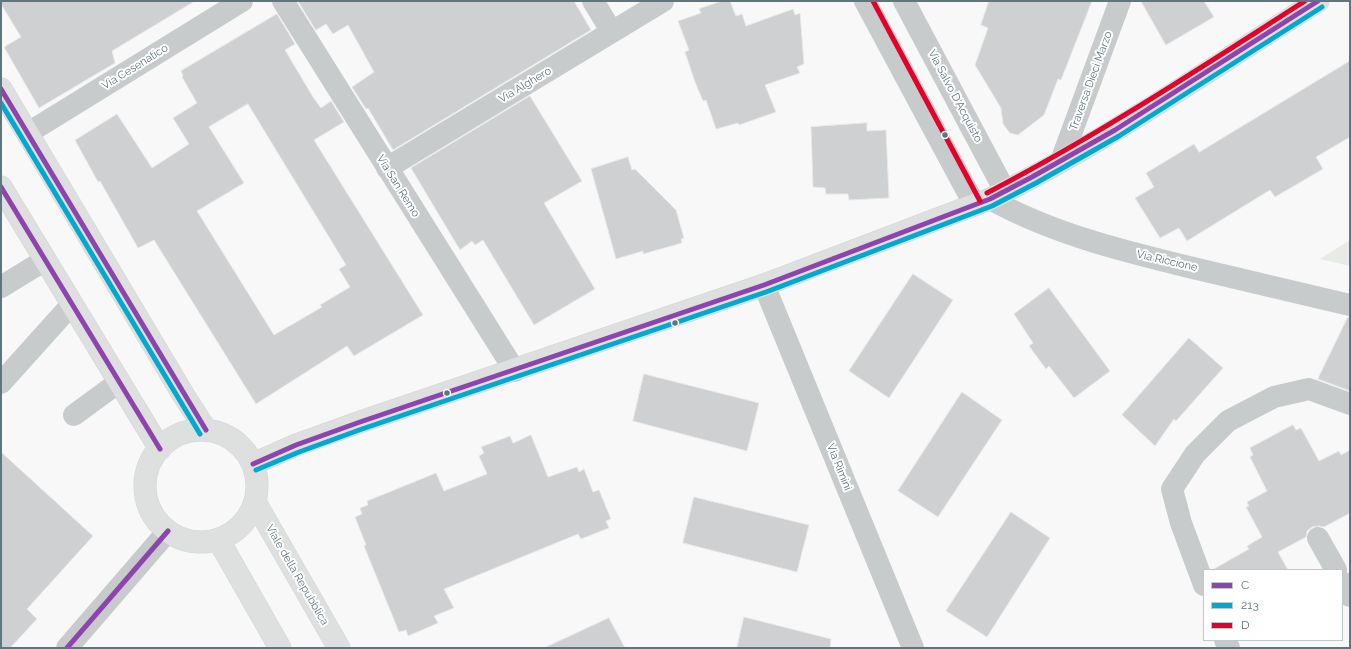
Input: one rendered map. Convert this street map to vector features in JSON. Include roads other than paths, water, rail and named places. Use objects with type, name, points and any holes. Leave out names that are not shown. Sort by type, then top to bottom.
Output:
[{"type":"main road","points":[[253,464],[296,445],[764,286],[990,198],[1061,161],[1128,122],[1318,1]]},
{"type":"main road","points":[[1,88],[184,396],[206,430]]},
{"type":"main road","points":[[1,187],[160,449]]},
{"type":"main road","points":[[194,430],[206,430],[222,434],[237,443],[253,464],[257,483],[255,502],[247,518],[238,526],[218,539],[202,542],[184,539],[168,531],[156,519],[148,503],[145,488],[147,472],[152,460],[160,449],[170,440],[182,433],[194,430]]},
{"type":"main road","name":"Viale della Repubblica","points":[[255,502],[339,648]]},
{"type":"main road","points":[[218,539],[280,648]]},
{"type":"street","name":"Via Cesenatico","points":[[28,133],[242,1]]},
{"type":"street","name":"Via San Remo","points":[[283,1],[515,371]]},
{"type":"street","points":[[593,1],[612,32]]},
{"type":"street","name":"Via Alghero","points":[[387,168],[663,1]]},
{"type":"street","points":[[865,1],[990,198]]},
{"type":"street","name":"Via Salvo D'Acquisto","points":[[904,1],[990,198]]},
{"type":"street","name":"Traversa Dieci Marzo","points":[[1061,161],[1120,1]]},
{"type":"street","name":"Via Riccione","points":[[990,198],[1010,210],[1054,229],[1122,251],[1350,305]]},
{"type":"street","points":[[1,287],[45,260]]},
{"type":"street","name":"Via Rimini","points":[[764,286],[913,648]]},
{"type":"street","points":[[1,384],[72,304]]},
{"type":"street","points":[[74,415],[119,382]]},
{"type":"street","points":[[1203,582],[1181,523],[1172,489],[1195,454],[1228,421],[1274,397],[1309,388],[1350,404]]},
{"type":"street","points":[[66,648],[168,531]]},
{"type":"street","points":[[1318,538],[1335,569]]},
{"type":"street","points":[[1343,584],[1350,596]]}]
